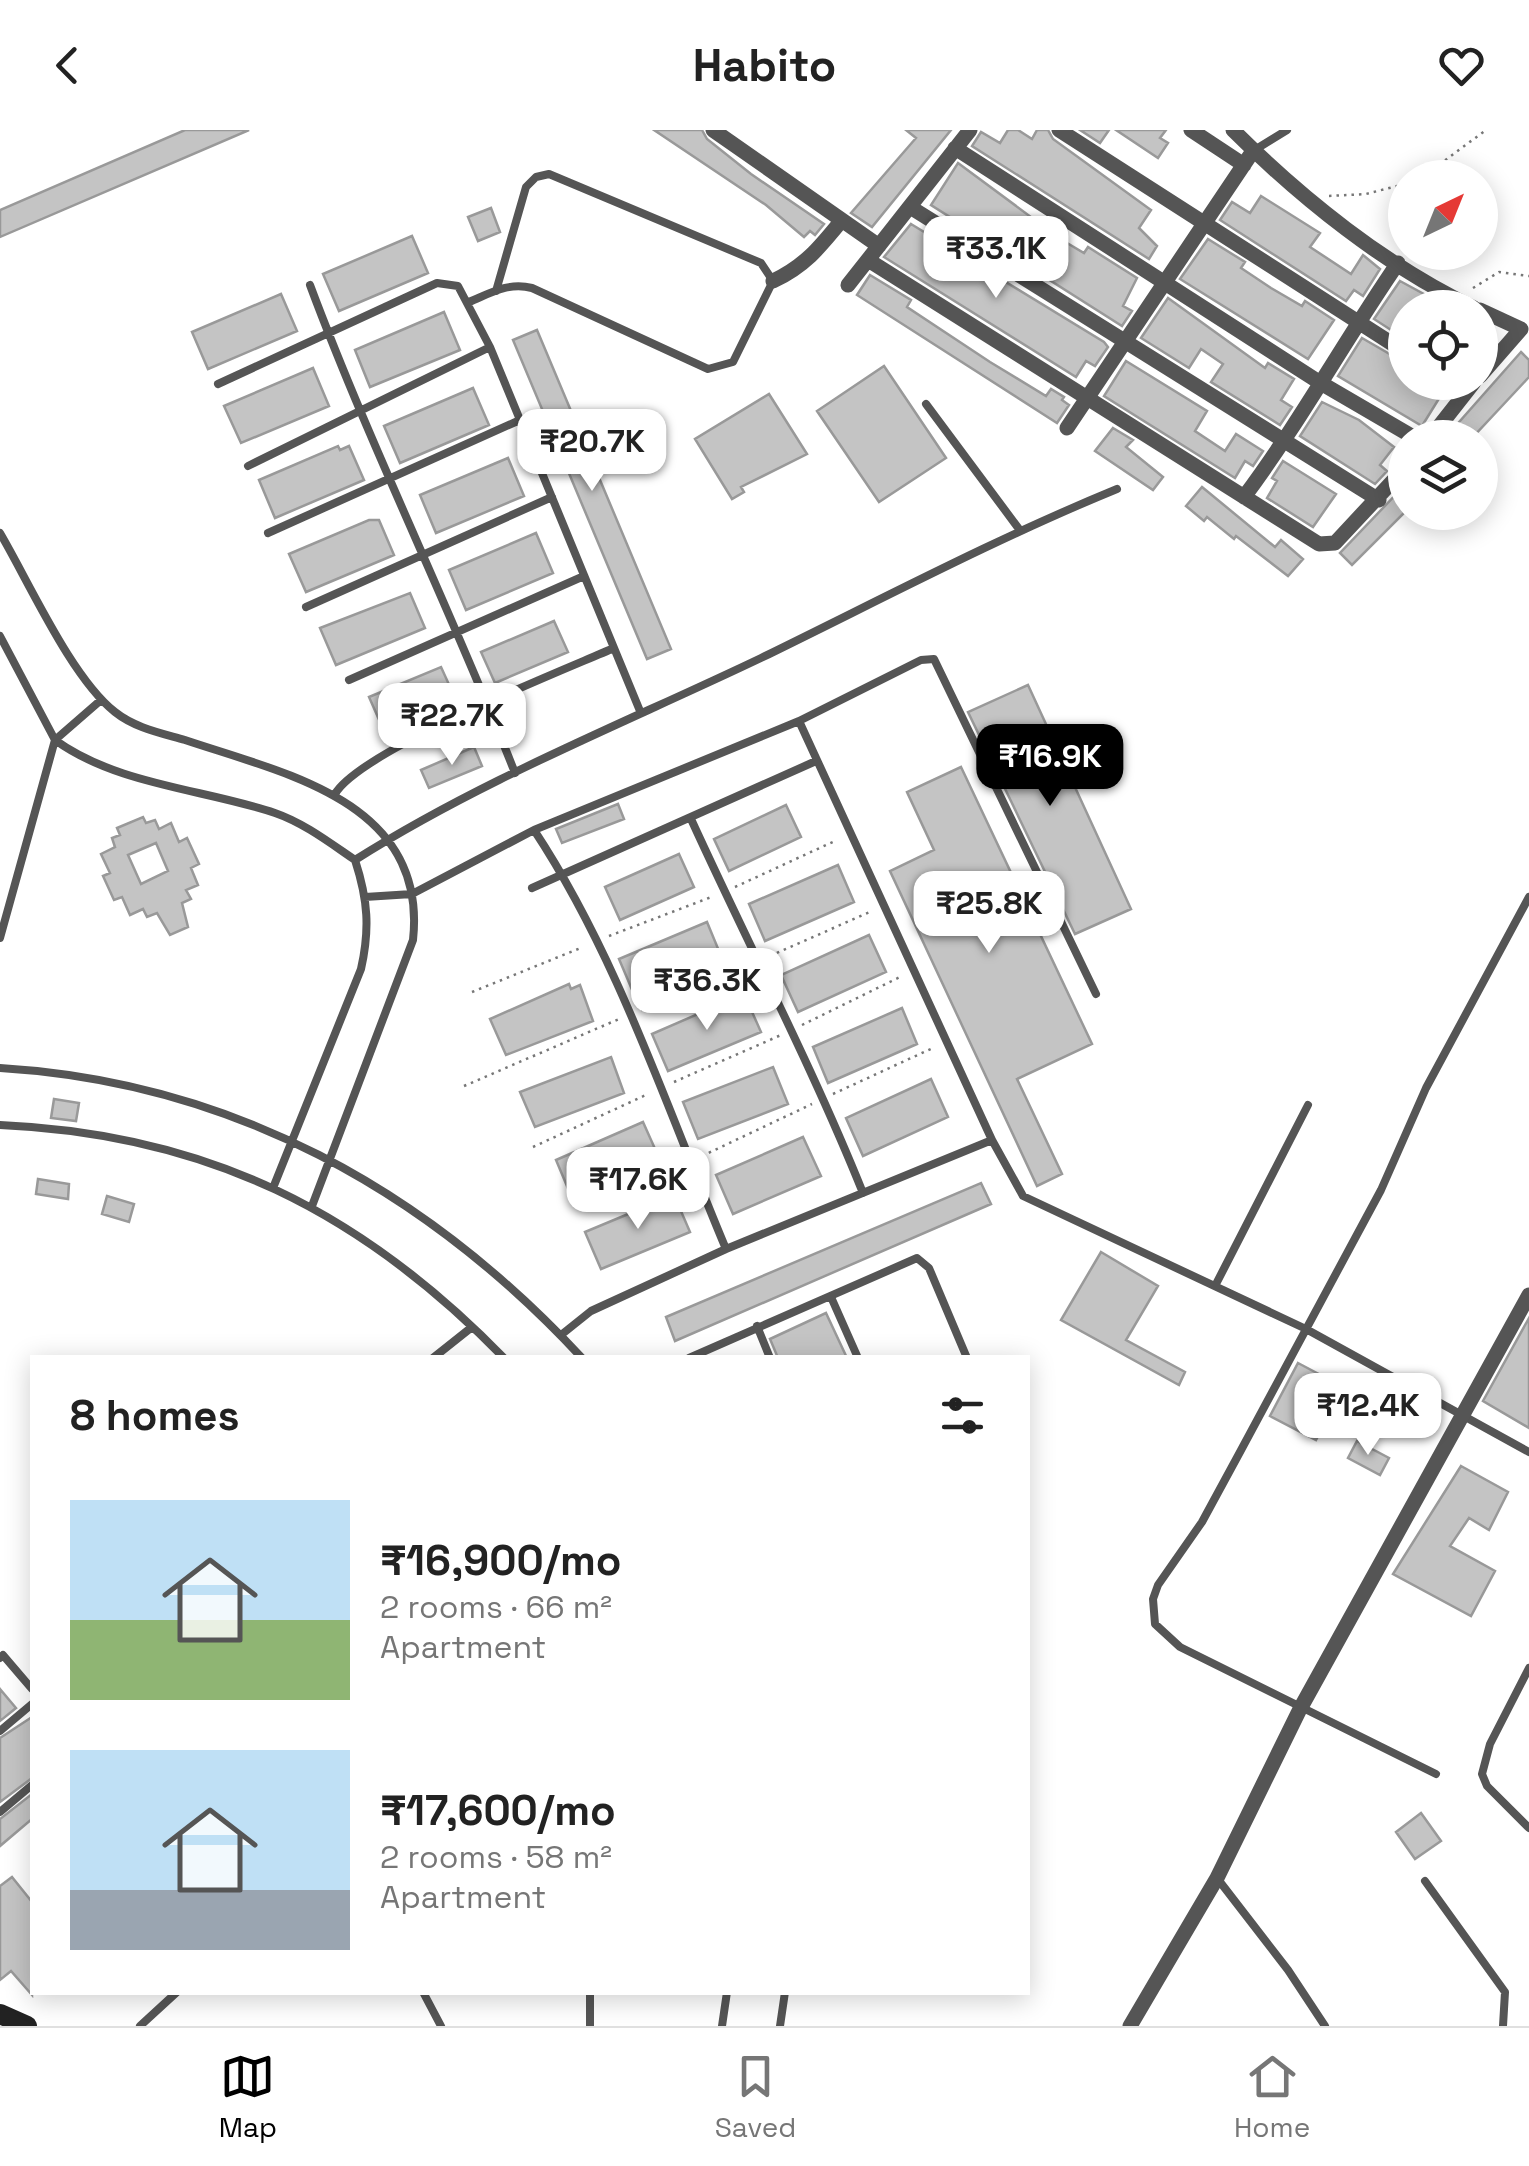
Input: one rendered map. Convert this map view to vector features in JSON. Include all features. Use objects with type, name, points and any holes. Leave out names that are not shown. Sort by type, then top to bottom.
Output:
[{"type":"main road","points":[[0,2014],[27,2026]]},
{"type":"street","points":[[714,130],[879,246]]},
{"type":"street","points":[[848,285],[970,130]]},
{"type":"street","points":[[1059,130],[1388,342]]},
{"type":"street","points":[[1191,130],[1249,158],[1290,184],[1388,256]]},
{"type":"street","points":[[1232,130],[1249,158]]},
{"type":"street","points":[[955,148],[1164,284],[1388,422]]},
{"type":"street","points":[[1067,428],[1249,158]]},
{"type":"street","points":[[910,207],[1379,500]]},
{"type":"street","points":[[773,281],[799,268],[821,249],[842,220]]},
{"type":"street","points":[[868,260],[1086,400],[1326,546],[1335,543],[1388,489]]},
{"type":"street","points":[[1244,497],[1286,441],[1319,382],[1393,270]]},
{"type":"street","points":[[1409,270],[1441,290]]},
{"type":"street","points":[[1498,316],[1525,326],[1498,356]]},
{"type":"street","points":[[1130,2026],[1216,1878],[1300,1709],[1529,1295]]},
{"type":"lane","points":[[1249,158],[1287,130]]},
{"type":"lane","points":[[469,302],[518,284],[708,369],[733,362],[773,281],[761,262],[549,174],[536,177],[526,187],[496,291]]},
{"type":"lane","points":[[218,384],[438,284],[458,286],[490,347],[640,711]]},
{"type":"lane","points":[[310,285],[386,480],[458,630],[516,773]]},
{"type":"lane","points":[[248,466],[490,347]]},
{"type":"lane","points":[[926,404],[1019,529]]},
{"type":"lane","points":[[268,533],[520,420]]},
{"type":"lane","points":[[355,860],[388,839],[640,711],[758,659],[1019,529],[1117,488]]},
{"type":"lane","points":[[306,607],[552,497]]},
{"type":"lane","points":[[0,533],[101,700],[134,724],[335,794],[388,839],[400,856],[412,894],[413,940],[312,1206]]},
{"type":"lane","points":[[349,680],[584,576]]},
{"type":"lane","points":[[0,636],[56,740],[107,767],[278,814],[355,860],[365,897],[369,936],[360,969],[273,1188]]},
{"type":"lane","points":[[335,794],[362,768],[488,703],[614,648]]},
{"type":"lane","points":[[365,897],[412,894],[534,830],[800,720],[921,660],[938,662],[1096,994]]},
{"type":"lane","points":[[0,938],[56,740],[101,700]]},
{"type":"lane","points":[[800,720],[816,761],[888,904],[992,1140],[1023,1196],[1306,1329],[1466,1413],[1529,1452]]},
{"type":"lane","points":[[532,888],[816,761]]},
{"type":"lane","points":[[692,819],[756,962],[825,1098],[864,1193]]},
{"type":"lane","points":[[534,830],[562,873],[597,941],[726,1249]]},
{"type":"lane","points":[[1436,1774],[1180,1647],[1164,1636],[1151,1612],[1158,1584],[1202,1522],[1381,1190],[1426,1088],[1529,897]]},
{"type":"lane","points":[[0,1068],[94,1076],[198,1101],[290,1138],[330,1158],[512,1287],[579,1355]]},
{"type":"lane","points":[[1215,1286],[1308,1106]]},
{"type":"lane","points":[[0,1125],[134,1138],[273,1188],[346,1225],[426,1282],[501,1355]]},
{"type":"lane","points":[[561,1335],[591,1311],[726,1249],[992,1140]]},
{"type":"lane","points":[[695,1355],[917,1258],[929,1268],[967,1355]]},
{"type":"lane","points":[[831,1297],[857,1355]]},
{"type":"lane","points":[[757,1326],[769,1355]]},
{"type":"lane","points":[[437,1355],[472,1327]]},
{"type":"lane","points":[[0,1658],[3,1655],[30,1686]]},
{"type":"lane","points":[[21,1674],[30,1666]]},
{"type":"lane","points":[[1529,1668],[1490,1744],[1482,1774],[1529,1828]]},
{"type":"lane","points":[[0,1731],[30,1706]]},
{"type":"lane","points":[[0,1812],[30,1787]]},
{"type":"lane","points":[[1216,1878],[1288,1970],[1325,2026]]},
{"type":"lane","points":[[1425,1881],[1505,1992],[1503,2026]]},
{"type":"lane","points":[[140,2026],[175,1995]]},
{"type":"lane","points":[[426,1995],[441,2026]]},
{"type":"lane","points":[[590,1995],[590,2026]]},
{"type":"lane","points":[[722,2026],[727,1995]]},
{"type":"lane","points":[[780,2026],[785,1995]]},
{"type":"path","points":[[1446,160],[1486,130]]},
{"type":"path","points":[[1290,184],[1329,196],[1388,188]]},
{"type":"path","points":[[1468,290],[1500,272],[1529,276]]},
{"type":"path","points":[[472,992],[724,892],[852,833]]},
{"type":"path","points":[[464,1086],[888,904]]},
{"type":"path","points":[[532,1148],[917,969]]},
{"type":"path","points":[[586,1210],[950,1040]]},
{"type":"building","points":[[185,130],[249,130],[0,237],[0,210]]},
{"type":"building","points":[[654,130],[702,130],[707,139],[751,174],[824,224],[815,235],[810,231],[804,237],[766,205]]},
{"type":"building","points":[[906,130],[951,130],[872,227],[851,213],[916,138]]},
{"type":"building","points":[[1008,130],[1018,130],[1032,139],[1037,130],[1048,130],[1053,139],[1151,210],[1139,228],[1157,246],[1149,259],[972,146],[981,132],[1000,143]]},
{"type":"building","points":[[1080,130],[1109,130],[1100,143]]},
{"type":"building","points":[[1116,130],[1166,130],[1160,138],[1168,143],[1158,158]]},
{"type":"building","points":[[958,163],[1062,240],[1084,253],[1088,247],[1137,278],[1123,306],[1132,311],[1122,326],[931,205]]},
{"type":"building","points":[[1261,196],[1320,233],[1310,247],[1351,274],[1363,255],[1380,269],[1363,296],[1354,290],[1346,301],[1220,220],[1232,202],[1250,213]]},
{"type":"building","points":[[491,208],[500,232],[478,241],[468,217]]},
{"type":"building","points":[[911,224],[1104,342],[1108,347],[1095,366],[1086,361],[1076,377],[884,257]]},
{"type":"building","points":[[412,236],[428,273],[339,311],[323,274]]},
{"type":"building","points":[[1208,239],[1245,262],[1241,268],[1271,288],[1302,306],[1305,301],[1334,320],[1308,359],[1180,279]]},
{"type":"building","points":[[870,275],[911,300],[907,307],[990,362],[1046,396],[1051,389],[1064,397],[1062,400],[1069,405],[1057,423],[857,295]]},
{"type":"building","points":[[1400,281],[1416,290],[1394,290]]},
{"type":"building","points":[[281,294],[297,331],[208,369],[192,332]]},
{"type":"building","points":[[1168,298],[1265,368],[1268,363],[1294,379],[1281,400],[1292,407],[1280,425],[1211,382],[1223,364],[1201,349],[1189,368],[1141,338]]},
{"type":"building","points":[[1388,299],[1388,328],[1374,319]]},
{"type":"building","points":[[444,312],[460,350],[370,387],[355,350]]},
{"type":"building","points":[[537,330],[671,649],[647,659],[513,340]]},
{"type":"building","points":[[1362,338],[1388,353],[1388,400],[1438,400],[1426,420],[1412,420],[1338,376]]},
{"type":"building","points":[[1521,352],[1529,360],[1529,377],[1489,420],[1461,420],[1479,400],[1498,400],[1498,378]]},
{"type":"building","points":[[1126,361],[1207,411],[1195,431],[1225,451],[1236,434],[1263,451],[1253,466],[1245,461],[1235,478],[1104,396]]},
{"type":"building","points":[[884,366],[946,458],[879,502],[817,411]]},
{"type":"building","points":[[313,368],[329,406],[241,443],[224,406]]},
{"type":"building","points":[[473,388],[489,425],[400,463],[384,426]]},
{"type":"building","points":[[769,394],[807,454],[741,487],[744,492],[732,499],[695,439]]},
{"type":"building","points":[[1322,402],[1359,420],[1388,442],[1388,455],[1380,465],[1387,471],[1375,484],[1300,436]]},
{"type":"building","points":[[1113,428],[1133,440],[1126,447],[1163,477],[1153,490],[1095,451]]},
{"type":"building","points":[[338,446],[340,450],[349,446],[364,480],[275,518],[259,480]]},
{"type":"building","points":[[508,458],[524,496],[436,533],[420,495]]},
{"type":"building","points":[[1283,461],[1336,494],[1313,527],[1267,498],[1277,481],[1272,478]]},
{"type":"building","points":[[1202,487],[1275,547],[1281,540],[1303,559],[1288,576],[1207,517],[1204,521],[1186,506]]},
{"type":"building","points":[[1388,503],[1388,529],[1352,565],[1340,553]]},
{"type":"building","points":[[369,520],[379,520],[394,555],[306,592],[289,554]]},
{"type":"building","points":[[536,533],[553,573],[466,610],[449,570]]},
{"type":"building","points":[[410,593],[425,628],[336,665],[320,628]]},
{"type":"building","points":[[554,621],[568,652],[495,683],[481,652]]},
{"type":"building","points":[[441,667],[456,700],[384,731],[369,697]]},
{"type":"building","points":[[1028,685],[1131,909],[1075,934],[968,712]]},
{"type":"building","points":[[474,747],[482,766],[429,788],[421,770]]},
{"type":"building","points":[[961,767],[1092,1044],[1017,1079],[1062,1174],[1037,1186],[890,871],[934,850],[907,792]]},
{"type":"building","points":[[618,804],[624,819],[562,843],[556,829]]},
{"type":"building","points":[[786,805],[801,837],[729,871],[714,839]]},
{"type":"building","points":[[143,817],[146,823],[155,820],[159,829],[171,823],[179,842],[187,838],[199,864],[191,868],[198,885],[186,890],[191,899],[182,903],[188,927],[170,935],[157,913],[147,917],[143,909],[130,915],[122,897],[114,900],[103,876],[110,873],[101,854],[115,847],[112,838],[120,835],[117,828]],"holes":[[[156,843],[168,871],[141,884],[128,855]]]},
{"type":"building","points":[[679,854],[694,887],[620,920],[605,887]]},
{"type":"building","points":[[838,865],[854,902],[765,941],[749,904]]},
{"type":"building","points":[[707,922],[726,968],[705,977],[703,971],[636,999],[619,959]]},
{"type":"building","points":[[869,935],[886,972],[798,1012],[781,975]]},
{"type":"building","points":[[569,984],[571,989],[580,985],[593,1021],[506,1055],[490,1019]]},
{"type":"building","points":[[744,994],[761,1032],[668,1071],[652,1034]]},
{"type":"building","points":[[902,1008],[917,1044],[828,1083],[813,1047]]},
{"type":"building","points":[[611,1057],[624,1093],[535,1127],[520,1092]]},
{"type":"building","points":[[773,1067],[788,1104],[698,1139],[683,1102]]},
{"type":"building","points":[[931,1079],[948,1117],[863,1156],[846,1118]]},
{"type":"building","points":[[54,1099],[79,1103],[76,1121],[51,1118]]},
{"type":"building","points":[[643,1122],[660,1160],[572,1198],[556,1160]]},
{"type":"building","points":[[803,1137],[821,1176],[733,1214],[716,1175]]},
{"type":"building","points":[[38,1179],[69,1184],[68,1199],[36,1194]]},
{"type":"building","points":[[981,1183],[991,1204],[675,1341],[666,1317]]},
{"type":"building","points":[[674,1195],[690,1232],[601,1269],[585,1232]]},
{"type":"building","points":[[107,1196],[134,1204],[129,1222],[102,1214]]},
{"type":"building","points":[[1101,1252],[1158,1286],[1126,1340],[1185,1372],[1179,1385],[1061,1320]]},
{"type":"building","points":[[826,1313],[846,1355],[777,1355],[770,1339]]},
{"type":"building","points":[[1529,1318],[1529,1428],[1483,1401]]},
{"type":"building","points":[[1298,1363],[1330,1380],[1314,1409],[1328,1417],[1316,1440],[1270,1416]]},
{"type":"building","points":[[1357,1441],[1389,1458],[1380,1475],[1348,1458]]},
{"type":"building","points":[[1461,1466],[1508,1492],[1489,1530],[1469,1518],[1450,1546],[1495,1571],[1471,1616],[1393,1574]]},
{"type":"building","points":[[0,1689],[16,1708],[0,1721]]},
{"type":"building","points":[[30,1718],[30,1780],[0,1802],[0,1738]]},
{"type":"building","points":[[30,1796],[30,1821],[0,1846],[0,1819]]},
{"type":"building","points":[[1421,1813],[1441,1841],[1415,1859],[1396,1832]]},
{"type":"building","points":[[12,1877],[30,1900],[30,1993],[11,1971],[0,1980],[0,1886]]}]
